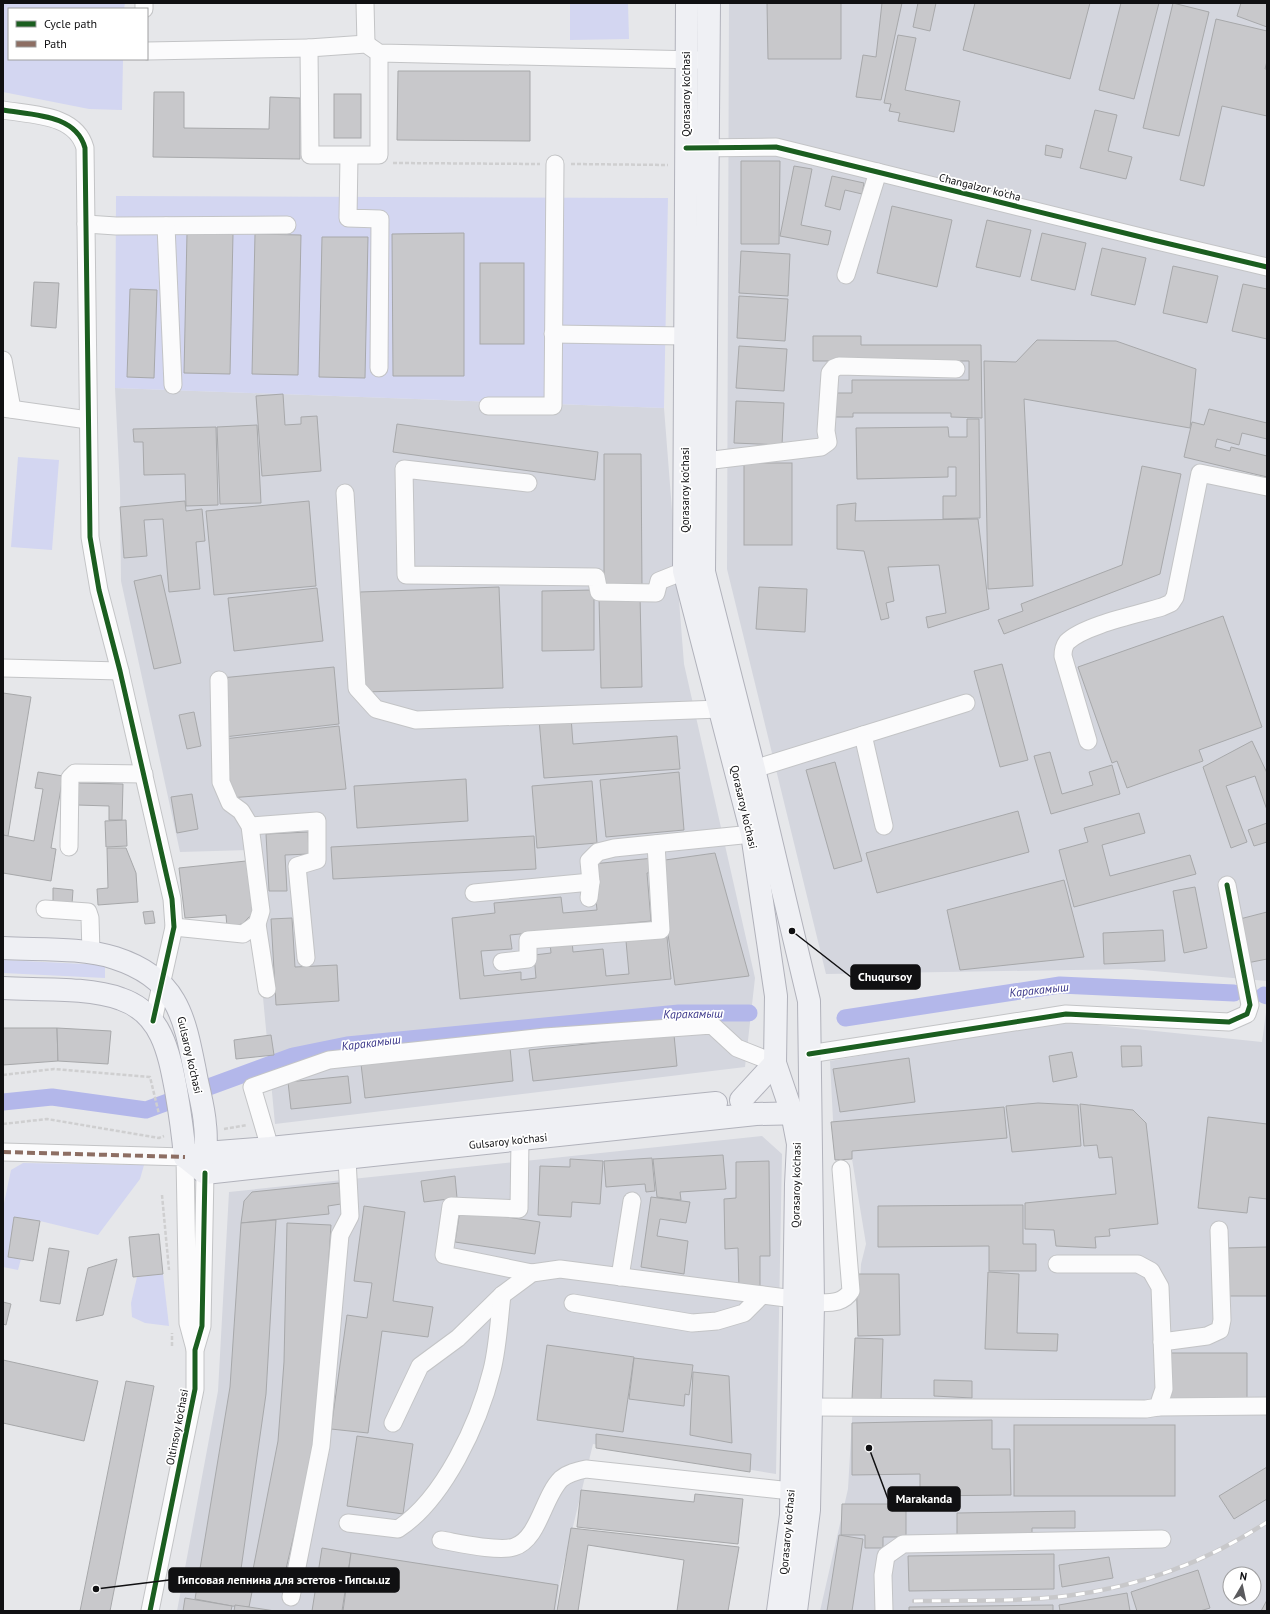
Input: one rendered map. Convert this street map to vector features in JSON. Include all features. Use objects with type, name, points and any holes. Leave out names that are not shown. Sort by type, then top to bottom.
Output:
[{"type":"main road","name":"Qorasaroy ko'chasi","points":[[687,3],[684,571],[728,707],[754,768],[809,1001],[809,1047],[800,1107],[804,1301],[811,1407],[809,1510],[796,1611]]},
{"type":"main road","name":"Qorasaroy ko'chasi","points":[[709,3],[709,148],[704,572],[752,834],[776,996],[775,1063],[800,1107]]},
{"type":"main road","name":"Gulsaroy ko'chasi","points":[[3,948],[91,953],[116,958],[133,965],[161,985],[173,998],[181,1013],[187,1030],[192,1056],[215,1127],[198,1161]]},
{"type":"main road","name":"Gulsaroy ko'chasi","points":[[3,988],[76,992],[112,996],[130,1002],[154,1021],[164,1039],[171,1064],[170,1131],[198,1161],[347,1159],[756,1114],[800,1107]]},
{"type":"main road","points":[[741,1100],[775,1063]]},
{"type":"main road","name":"Gulsaroy ko'chasi","points":[[198,1161],[270,1148],[741,1100],[800,1107]]},
{"type":"main road","name":"Qorasaroy ko'chasi","points":[[778,1611],[791,1515],[791,1491],[804,1301]]},
{"type":"street","points":[[309,48],[310,155],[379,155],[373,49],[366,3]]},
{"type":"street","points":[[148,51],[309,48],[373,49],[709,60]]},
{"type":"street","points":[[3,110],[60,121],[70,126],[78,133],[85,148],[90,537],[99,590],[120,671],[172,899],[174,927],[154,1021]]},
{"type":"street","name":"Changalzor ko'cha","points":[[686,157],[709,148],[776,147],[1267,267]]},
{"type":"street","points":[[349,156],[348,218],[380,219],[379,368]]},
{"type":"street","points":[[488,406],[553,406],[555,164]]},
{"type":"street","points":[[846,275],[878,172]]},
{"type":"street","points":[[86,224],[116,226],[287,225]]},
{"type":"street","points":[[166,226],[173,385]]},
{"type":"street","points":[[554,334],[685,336]]},
{"type":"street","points":[[3,360],[7,408],[88,420]]},
{"type":"street","points":[[705,461],[821,447],[828,442],[826,431],[830,373],[834,368],[839,366],[956,369]]},
{"type":"street","points":[[528,483],[404,468],[406,575],[596,577],[599,592],[656,593],[659,581],[684,571]]},
{"type":"street","points":[[1088,741],[1063,656],[1065,644],[1083,632],[1162,607],[1171,603],[1175,598],[1200,473],[1267,487]]},
{"type":"street","points":[[345,493],[357,688],[376,709],[416,720],[728,707]]},
{"type":"street","points":[[3,668],[120,671]]},
{"type":"street","points":[[219,680],[222,782],[230,803],[241,810],[250,826],[260,911],[257,924],[267,989]]},
{"type":"street","points":[[754,768],[966,704]]},
{"type":"street","points":[[863,735],[884,826]]},
{"type":"street","points":[[69,848],[70,778],[75,773],[144,774]]},
{"type":"street","points":[[250,826],[317,821],[317,860],[297,866],[306,958]]},
{"type":"street","points":[[474,892],[590,890],[589,861],[598,852],[614,848],[752,834]]},
{"type":"street","points":[[502,962],[528,959],[528,940],[661,930],[656,844]]},
{"type":"street","points":[[809,1047],[1066,1014],[1229,1022],[1238,1019],[1247,1014],[1250,1005],[1227,885]]},
{"type":"street","points":[[45,909],[88,912],[90,918],[91,953]]},
{"type":"street","points":[[174,927],[243,934],[257,924]]},
{"type":"street","points":[[270,1148],[252,1087],[330,1060],[545,1037],[712,1025],[737,1048],[775,1063]]},
{"type":"street","points":[[520,1140],[519,1209],[451,1206],[444,1255],[532,1274],[560,1269],[804,1301],[838,1302],[847,1298],[851,1291],[841,1169]]},
{"type":"street","points":[[3,1152],[198,1161]]},
{"type":"street","points":[[291,1597],[321,1446],[340,1236],[350,1216],[347,1159]]},
{"type":"street","name":"Oltinsoy ko'chasi","points":[[150,1611],[195,1389],[195,1350],[188,1323],[198,1161]]},
{"type":"street","name":"Oltinsoy ko'chasi","points":[[195,1350],[202,1326],[198,1161]]},
{"type":"street","points":[[620,1277],[632,1201]]},
{"type":"street","points":[[1162,1342],[1207,1336],[1220,1330],[1222,1320],[1218,1230]]},
{"type":"street","points":[[1057,1264],[1138,1264],[1152,1271],[1160,1287],[1164,1389],[1158,1407]]},
{"type":"street","points":[[393,1423],[420,1366],[458,1338],[502,1295],[532,1274]]},
{"type":"street","points":[[348,1523],[398,1529],[413,1519],[448,1476],[478,1414],[492,1370],[502,1295]]},
{"type":"street","points":[[573,1303],[692,1322],[717,1321],[744,1313],[762,1295]]},
{"type":"street","points":[[811,1407],[1146,1409],[1158,1407],[1267,1406]]},
{"type":"street","points":[[441,1540],[494,1548],[515,1547],[531,1535],[552,1490],[561,1479],[572,1472],[586,1470],[791,1491]]},
{"type":"street","points":[[884,1611],[883,1575],[886,1556],[903,1544],[1162,1539]]},
{"type":"path","points":[[389,163],[555,164],[686,157]]},
{"type":"path","points":[[3,1075],[54,1069],[150,1077],[161,1122]]},
{"type":"path","points":[[3,1124],[47,1119],[159,1138]]},
{"type":"path","points":[[215,1127],[255,1124]]},
{"type":"path","points":[[162,1195],[169,1274]]},
{"type":"path","points":[[172,1346],[173,1328]]},
{"type":"shaded area","points":[[3,3],[125,3],[124,8],[8,8],[8,60],[123,60],[122,110],[89,109],[3,92]]},
{"type":"shaded area","points":[[570,3],[628,3],[629,39],[570,40]]},
{"type":"shaded area","points":[[729,3],[1267,3],[1267,981],[1131,969],[826,974],[727,569]]},
{"type":"shaded area","points":[[116,196],[668,198],[664,408],[115,388]]},
{"type":"shaded area","points":[[115,388],[664,408],[684,664],[755,978],[745,1067],[275,1124],[249,850],[180,852],[121,581],[120,488]]},
{"type":"shaded area","points":[[18,457],[59,460],[52,550],[11,547]]},
{"type":"shaded area","points":[[3,960],[105,965],[105,978],[3,973]]},
{"type":"shaded area","points":[[1267,1005],[1267,1611],[820,1611],[848,1489],[861,1264],[866,1244],[852,1159],[835,1160],[830,1061],[1058,1021],[1262,1042]]},
{"type":"shaded area","points":[[762,1136],[782,1154],[776,1474],[593,1444],[560,1580],[556,1611],[177,1611],[218,1391],[229,1192]]},
{"type":"shaded area","points":[[23,1163],[144,1165],[140,1179],[98,1235],[40,1221],[14,1217],[8,1257],[21,1259],[18,1270],[3,1267],[3,1208],[11,1170]]},
{"type":"shaded area","points":[[163,1274],[169,1326],[145,1323],[132,1317],[131,1303],[137,1277]]},
{"type":"building","points":[[767,3],[841,3],[841,59],[768,59]]},
{"type":"building","points":[[882,3],[902,3],[881,100],[856,97],[863,55],[876,57]]},
{"type":"building","points":[[918,3],[936,3],[930,31],[913,27]]},
{"type":"building","points":[[975,3],[1090,3],[1070,79],[963,50]]},
{"type":"building","points":[[1121,3],[1159,3],[1134,99],[1099,90]]},
{"type":"building","points":[[1173,3],[1209,12],[1179,136],[1143,128]]},
{"type":"building","points":[[1241,3],[1267,3],[1267,27],[1237,16]]},
{"type":"building","points":[[1216,19],[1267,31],[1267,61],[1265,69],[1267,69],[1267,116],[1222,106],[1204,186],[1180,180]]},
{"type":"building","points":[[898,35],[916,38],[905,90],[960,101],[954,132],[898,121],[900,113],[889,111],[891,104],[884,103]]},
{"type":"building","points":[[398,71],[530,71],[530,141],[397,140]]},
{"type":"building","points":[[154,92],[184,92],[184,128],[269,129],[270,97],[300,98],[300,159],[153,157]]},
{"type":"building","points":[[334,94],[361,94],[361,138],[334,138]]},
{"type":"building","points":[[1095,110],[1117,115],[1108,151],[1132,157],[1126,179],[1080,168]]},
{"type":"building","points":[[1046,145],[1063,149],[1061,158],[1045,155]]},
{"type":"building","points":[[741,161],[780,161],[779,244],[741,244]]},
{"type":"building","points":[[794,166],[812,169],[801,225],[831,231],[828,245],[780,236]]},
{"type":"building","points":[[832,176],[864,183],[862,194],[845,190],[840,210],[825,206]]},
{"type":"building","points":[[892,206],[952,220],[937,287],[877,273]]},
{"type":"building","points":[[987,220],[1031,230],[1020,277],[976,267]]},
{"type":"building","points":[[187,233],[233,234],[230,374],[184,373]]},
{"type":"building","points":[[464,233],[464,376],[393,376],[392,234]]},
{"type":"building","points":[[1042,233],[1086,243],[1075,290],[1031,280]]},
{"type":"building","points":[[255,234],[301,235],[298,375],[252,374]]},
{"type":"building","points":[[322,237],[368,237],[365,378],[319,377]]},
{"type":"building","points":[[1102,248],[1146,258],[1135,305],[1091,295]]},
{"type":"building","points":[[741,251],[790,254],[788,296],[739,293]]},
{"type":"building","points":[[480,263],[524,263],[524,344],[480,344]]},
{"type":"building","points":[[1173,266],[1218,276],[1207,323],[1163,313]]},
{"type":"building","points":[[34,282],[59,283],[56,328],[31,326]]},
{"type":"building","points":[[1243,284],[1267,289],[1267,339],[1232,331]]},
{"type":"building","points":[[130,289],[157,290],[154,378],[127,377]]},
{"type":"building","points":[[739,296],[788,299],[785,341],[737,338]]},
{"type":"building","points":[[813,336],[861,336],[861,345],[981,345],[982,418],[951,417],[951,413],[853,413],[853,417],[830,417],[830,393],[852,393],[852,380],[969,380],[969,361],[813,361]]},
{"type":"building","points":[[1037,340],[1116,341],[1196,369],[1190,428],[1024,399],[1033,586],[988,589],[984,361],[1016,362]]},
{"type":"building","points":[[739,346],[787,349],[784,391],[736,388]]},
{"type":"building","points":[[283,394],[285,425],[301,424],[301,417],[317,416],[321,471],[262,476],[256,396]]},
{"type":"building","points":[[736,401],[784,403],[782,445],[734,443]]},
{"type":"building","points":[[1209,409],[1267,423],[1267,439],[1242,433],[1239,445],[1217,439],[1215,447],[1230,451],[1231,447],[1267,456],[1267,477],[1184,457],[1192,422],[1204,425]]},
{"type":"building","points":[[967,419],[979,419],[980,518],[943,519],[943,496],[956,496],[956,467],[948,467],[948,477],[857,479],[856,428],[948,427],[949,437],[967,437]]},
{"type":"building","points":[[397,424],[598,452],[595,480],[393,452]]},
{"type":"building","points":[[257,425],[261,503],[220,504],[217,427]]},
{"type":"building","points":[[216,427],[218,505],[186,506],[185,474],[144,475],[143,442],[134,442],[133,429]]},
{"type":"building","points":[[604,454],[641,454],[642,588],[604,588]]},
{"type":"building","points":[[744,463],[792,463],[792,545],[744,545]]},
{"type":"building","points":[[1142,466],[1181,474],[1160,574],[1004,634],[998,620],[1023,611],[1021,604],[1122,565]]},
{"type":"building","points":[[185,501],[186,511],[202,509],[205,541],[196,542],[200,589],[169,592],[163,519],[144,520],[147,556],[124,558],[120,507]]},
{"type":"building","points":[[309,501],[316,586],[214,595],[206,511]]},
{"type":"building","points":[[856,503],[855,521],[978,519],[989,609],[928,628],[926,617],[946,613],[939,565],[888,567],[894,601],[886,603],[889,618],[881,620],[864,551],[837,549],[837,505]]},
{"type":"building","points":[[161,575],[181,663],[154,669],[134,581]]},
{"type":"building","points":[[499,587],[503,688],[364,692],[360,592]]},
{"type":"building","points":[[759,587],[807,589],[805,632],[756,629]]},
{"type":"building","points":[[317,588],[323,641],[234,651],[228,598]]},
{"type":"building","points":[[594,590],[594,650],[542,651],[542,591]]},
{"type":"building","points":[[640,596],[642,687],[601,688],[599,597]]},
{"type":"building","points":[[1223,616],[1262,727],[1199,750],[1203,761],[1127,788],[1117,761],[1112,763],[1078,667]]},
{"type":"building","points":[[1002,664],[1028,760],[1000,767],[974,671]]},
{"type":"building","points":[[334,667],[339,724],[224,737],[221,678]]},
{"type":"building","points":[[3,693],[31,697],[8,836],[3,835]]},
{"type":"building","points":[[194,712],[201,746],[187,749],[179,715]]},
{"type":"building","points":[[571,717],[573,744],[677,736],[680,769],[544,778],[539,719]]},
{"type":"building","points":[[339,726],[346,789],[229,798],[224,739]]},
{"type":"building","points":[[1252,741],[1267,773],[1267,810],[1255,776],[1226,786],[1247,842],[1231,848],[1203,767]]},
{"type":"building","points":[[1050,752],[1062,794],[1093,785],[1089,772],[1112,765],[1120,794],[1051,814],[1034,756]]},
{"type":"building","points":[[835,762],[862,861],[834,869],[806,770]]},
{"type":"building","points":[[38,772],[63,776],[51,848],[56,849],[51,881],[3,873],[3,835],[34,841],[43,789],[35,788]]},
{"type":"building","points":[[679,772],[684,830],[606,837],[600,780]]},
{"type":"building","points":[[466,779],[468,821],[357,828],[354,786]]},
{"type":"building","points":[[592,781],[597,843],[537,848],[532,786]]},
{"type":"building","points":[[77,783],[123,784],[122,820],[109,820],[109,806],[77,805]]},
{"type":"building","points":[[192,794],[198,829],[177,833],[171,797]]},
{"type":"building","points":[[1018,811],[1029,852],[877,893],[866,853]]},
{"type":"building","points":[[1139,813],[1145,833],[1102,845],[1110,876],[1190,855],[1196,874],[1074,907],[1059,850],[1088,842],[1084,828]]},
{"type":"building","points":[[126,820],[127,846],[106,847],[105,821]]},
{"type":"building","points":[[1267,823],[1267,842],[1254,846],[1248,830]]},
{"type":"building","points":[[308,832],[309,854],[285,855],[287,891],[269,891],[266,834]]},
{"type":"building","points":[[534,836],[536,869],[333,879],[331,847]]},
{"type":"building","points":[[107,848],[126,848],[136,873],[138,902],[98,905],[97,889],[108,888]]},
{"type":"building","points":[[715,853],[749,976],[675,985],[658,861]]},
{"type":"building","points":[[654,858],[655,872],[647,873],[651,921],[510,935],[512,949],[481,951],[484,976],[521,972],[521,980],[536,978],[534,955],[551,953],[550,943],[572,941],[573,952],[603,949],[606,976],[629,974],[626,941],[667,937],[671,979],[460,999],[452,918],[495,913],[494,903],[561,897],[563,913],[597,910],[592,864]]},
{"type":"building","points":[[246,861],[253,913],[242,924],[227,927],[226,915],[185,918],[179,868]]},
{"type":"building","points":[[1064,880],[1084,957],[960,970],[947,910]]},
{"type":"building","points":[[1195,887],[1207,948],[1184,953],[1173,891]]},
{"type":"building","points":[[53,888],[73,890],[72,904],[53,903]]},
{"type":"building","points":[[153,911],[155,923],[145,924],[143,912]]},
{"type":"building","points":[[1267,912],[1267,959],[1247,963],[1236,920]]},
{"type":"building","points":[[292,918],[295,967],[337,965],[339,1001],[276,1005],[271,919]]},
{"type":"building","points":[[1163,930],[1165,961],[1104,964],[1103,933]]},
{"type":"building","points":[[3,1028],[57,1028],[58,1061],[3,1065]]},
{"type":"building","points":[[57,1028],[111,1031],[108,1064],[58,1061]]},
{"type":"building","points":[[271,1035],[274,1055],[236,1059],[234,1040]]},
{"type":"building","points":[[674,1035],[677,1066],[533,1081],[529,1050]]},
{"type":"building","points":[[1121,1046],[1141,1046],[1142,1066],[1122,1067]]},
{"type":"building","points":[[510,1047],[513,1081],[365,1098],[361,1064]]},
{"type":"building","points":[[1072,1052],[1077,1077],[1053,1082],[1049,1056]]},
{"type":"building","points":[[909,1058],[915,1102],[840,1112],[833,1069]]},
{"type":"building","points":[[348,1076],[351,1103],[291,1109],[288,1082]]},
{"type":"building","points":[[1038,1103],[1078,1105],[1081,1146],[1012,1152],[1006,1106]]},
{"type":"building","points":[[1080,1104],[1133,1110],[1146,1123],[1158,1224],[1109,1229],[1110,1236],[1095,1237],[1096,1248],[1056,1246],[1054,1230],[1025,1229],[1025,1203],[1116,1194],[1112,1157],[1099,1158],[1097,1145],[1084,1146]]},
{"type":"building","points":[[1004,1107],[1007,1138],[852,1151],[852,1159],[835,1160],[831,1122]]},
{"type":"building","points":[[1208,1117],[1267,1124],[1267,1199],[1249,1197],[1247,1213],[1198,1208]]},
{"type":"building","points":[[723,1155],[726,1189],[680,1192],[681,1200],[657,1197],[653,1159]]},
{"type":"building","points":[[652,1158],[655,1191],[646,1192],[645,1184],[606,1187],[604,1161]]},
{"type":"building","points":[[570,1159],[603,1161],[600,1204],[572,1202],[571,1217],[538,1215],[540,1166],[570,1167]]},
{"type":"building","points":[[769,1161],[770,1256],[760,1256],[760,1290],[739,1290],[738,1248],[725,1249],[724,1199],[736,1198],[736,1162]]},
{"type":"building","points":[[455,1176],[457,1198],[424,1202],[421,1181]]},
{"type":"building","points":[[339,1183],[341,1204],[328,1206],[329,1214],[241,1223],[244,1201],[252,1192]]},
{"type":"building","points":[[651,1197],[690,1202],[686,1223],[660,1219],[657,1236],[688,1241],[684,1274],[641,1267]]},
{"type":"building","points":[[1023,1205],[1023,1244],[1036,1244],[1036,1271],[989,1271],[989,1246],[878,1247],[878,1206]]},
{"type":"building","points":[[364,1206],[405,1212],[393,1301],[433,1307],[428,1337],[382,1331],[368,1433],[331,1429],[347,1315],[367,1318],[372,1283],[354,1281]]},
{"type":"building","points":[[460,1210],[540,1222],[535,1254],[455,1242]]},
{"type":"building","points":[[14,1217],[40,1221],[33,1261],[8,1257]]},
{"type":"building","points":[[276,1220],[266,1394],[238,1590],[252,1592],[249,1607],[232,1606],[195,1599],[230,1387],[241,1223]]},
{"type":"building","points":[[287,1223],[331,1225],[322,1367],[315,1446],[281,1590],[250,1585],[278,1441],[284,1362]]},
{"type":"building","points":[[159,1234],[163,1274],[133,1277],[129,1237]]},
{"type":"building","points":[[1267,1247],[1267,1296],[1227,1296],[1227,1248]]},
{"type":"building","points":[[49,1248],[69,1251],[60,1304],[40,1301]]},
{"type":"building","points":[[117,1259],[103,1315],[76,1321],[88,1268]]},
{"type":"building","points":[[988,1272],[1019,1274],[1017,1333],[1058,1334],[1057,1351],[985,1349]]},
{"type":"building","points":[[856,1274],[899,1274],[900,1335],[858,1336]]},
{"type":"building","points":[[3,1302],[11,1304],[6,1325],[3,1324]]},
{"type":"building","points":[[855,1338],[883,1339],[881,1400],[852,1399]]},
{"type":"building","points":[[547,1345],[634,1357],[623,1432],[537,1420]]},
{"type":"building","points":[[1169,1353],[1247,1353],[1247,1400],[1170,1401]]},
{"type":"building","points":[[634,1358],[693,1365],[689,1395],[685,1394],[684,1406],[629,1399]]},
{"type":"building","points":[[3,1360],[98,1381],[84,1441],[3,1423]]},
{"type":"building","points":[[693,1372],[729,1376],[732,1443],[690,1435]]},
{"type":"building","points":[[934,1380],[972,1381],[972,1398],[934,1396]]},
{"type":"building","points":[[126,1381],[154,1386],[110,1611],[80,1611]]},
{"type":"building","points":[[992,1420],[992,1449],[1010,1449],[1011,1495],[920,1496],[920,1474],[852,1475],[852,1423]]},
{"type":"building","points":[[1014,1425],[1175,1425],[1175,1496],[1014,1496]]},
{"type":"building","points":[[596,1434],[751,1454],[750,1472],[596,1448]]},
{"type":"building","points":[[357,1436],[413,1444],[403,1514],[347,1506]]},
{"type":"building","points":[[1267,1467],[1267,1499],[1234,1519],[1219,1496]]},
{"type":"building","points":[[581,1490],[694,1502],[695,1494],[743,1499],[738,1544],[577,1527]]},
{"type":"building","points":[[842,1504],[906,1504],[906,1537],[883,1537],[883,1548],[865,1548],[865,1535],[841,1535]]},
{"type":"building","points":[[1075,1511],[1075,1528],[1032,1528],[1032,1536],[957,1537],[957,1513]]},
{"type":"building","points":[[571,1528],[739,1547],[728,1611],[677,1611],[684,1560],[588,1545],[578,1611],[557,1611]]},
{"type":"building","points":[[839,1535],[863,1539],[852,1611],[827,1611]]},
{"type":"building","points":[[322,1548],[351,1553],[342,1611],[312,1611]]},
{"type":"building","points":[[351,1553],[558,1585],[554,1611],[343,1611]]},
{"type":"building","points":[[1054,1554],[1054,1589],[909,1591],[908,1556]]},
{"type":"building","points":[[1109,1557],[1113,1578],[1062,1587],[1059,1565]]},
{"type":"building","points":[[1198,1570],[1210,1608],[1200,1611],[1137,1611],[1131,1592]]},
{"type":"building","points":[[1127,1593],[1130,1611],[1060,1611],[1059,1605]]},
{"type":"building","points":[[185,1598],[232,1606],[231,1611],[183,1611]]},
{"type":"building","points":[[1267,1600],[1267,1611],[1261,1611]]},
{"type":"building","points":[[235,1605],[249,1607],[275,1611],[234,1611]]},
{"type":"building","points":[[1053,1605],[1053,1611],[909,1611],[909,1607]]},
{"type":"waterway","name":"Каракамыш","points":[[845,1018],[1060,985],[1234,993]]},
{"type":"waterway","name":"Каракамыш","points":[[3,1102],[52,1097],[146,1110],[293,1056],[347,1045],[679,1013],[749,1013]]},
{"type":"railway","points":[[914,1601],[1009,1600],[1047,1598],[1093,1592],[1145,1579],[1196,1561],[1267,1522]]},
{"type":"marked path","points":[[3,1152],[185,1157]]},
{"type":"cycle path","points":[[3,110],[39,115],[63,122],[72,128],[80,137],[85,148],[90,537],[99,590],[120,671],[172,899],[174,927],[153,1021]]},
{"type":"cycle path","points":[[686,148],[776,147],[1267,267]]},
{"type":"cycle path","points":[[809,1054],[1066,1014],[1229,1022],[1247,1014],[1250,1005],[1227,885]]},
{"type":"cycle path","points":[[150,1611],[195,1389],[195,1350],[202,1326],[205,1173]]},
{"type":"place","name":"Chuqursoy","points":[[792,931]]},
{"type":"place","name":"Marakanda","points":[[869,1448]]},
{"type":"place","name":"Гипсовая лепнина для эстетов - Гипсы.uz","points":[[96,1589]]}]
